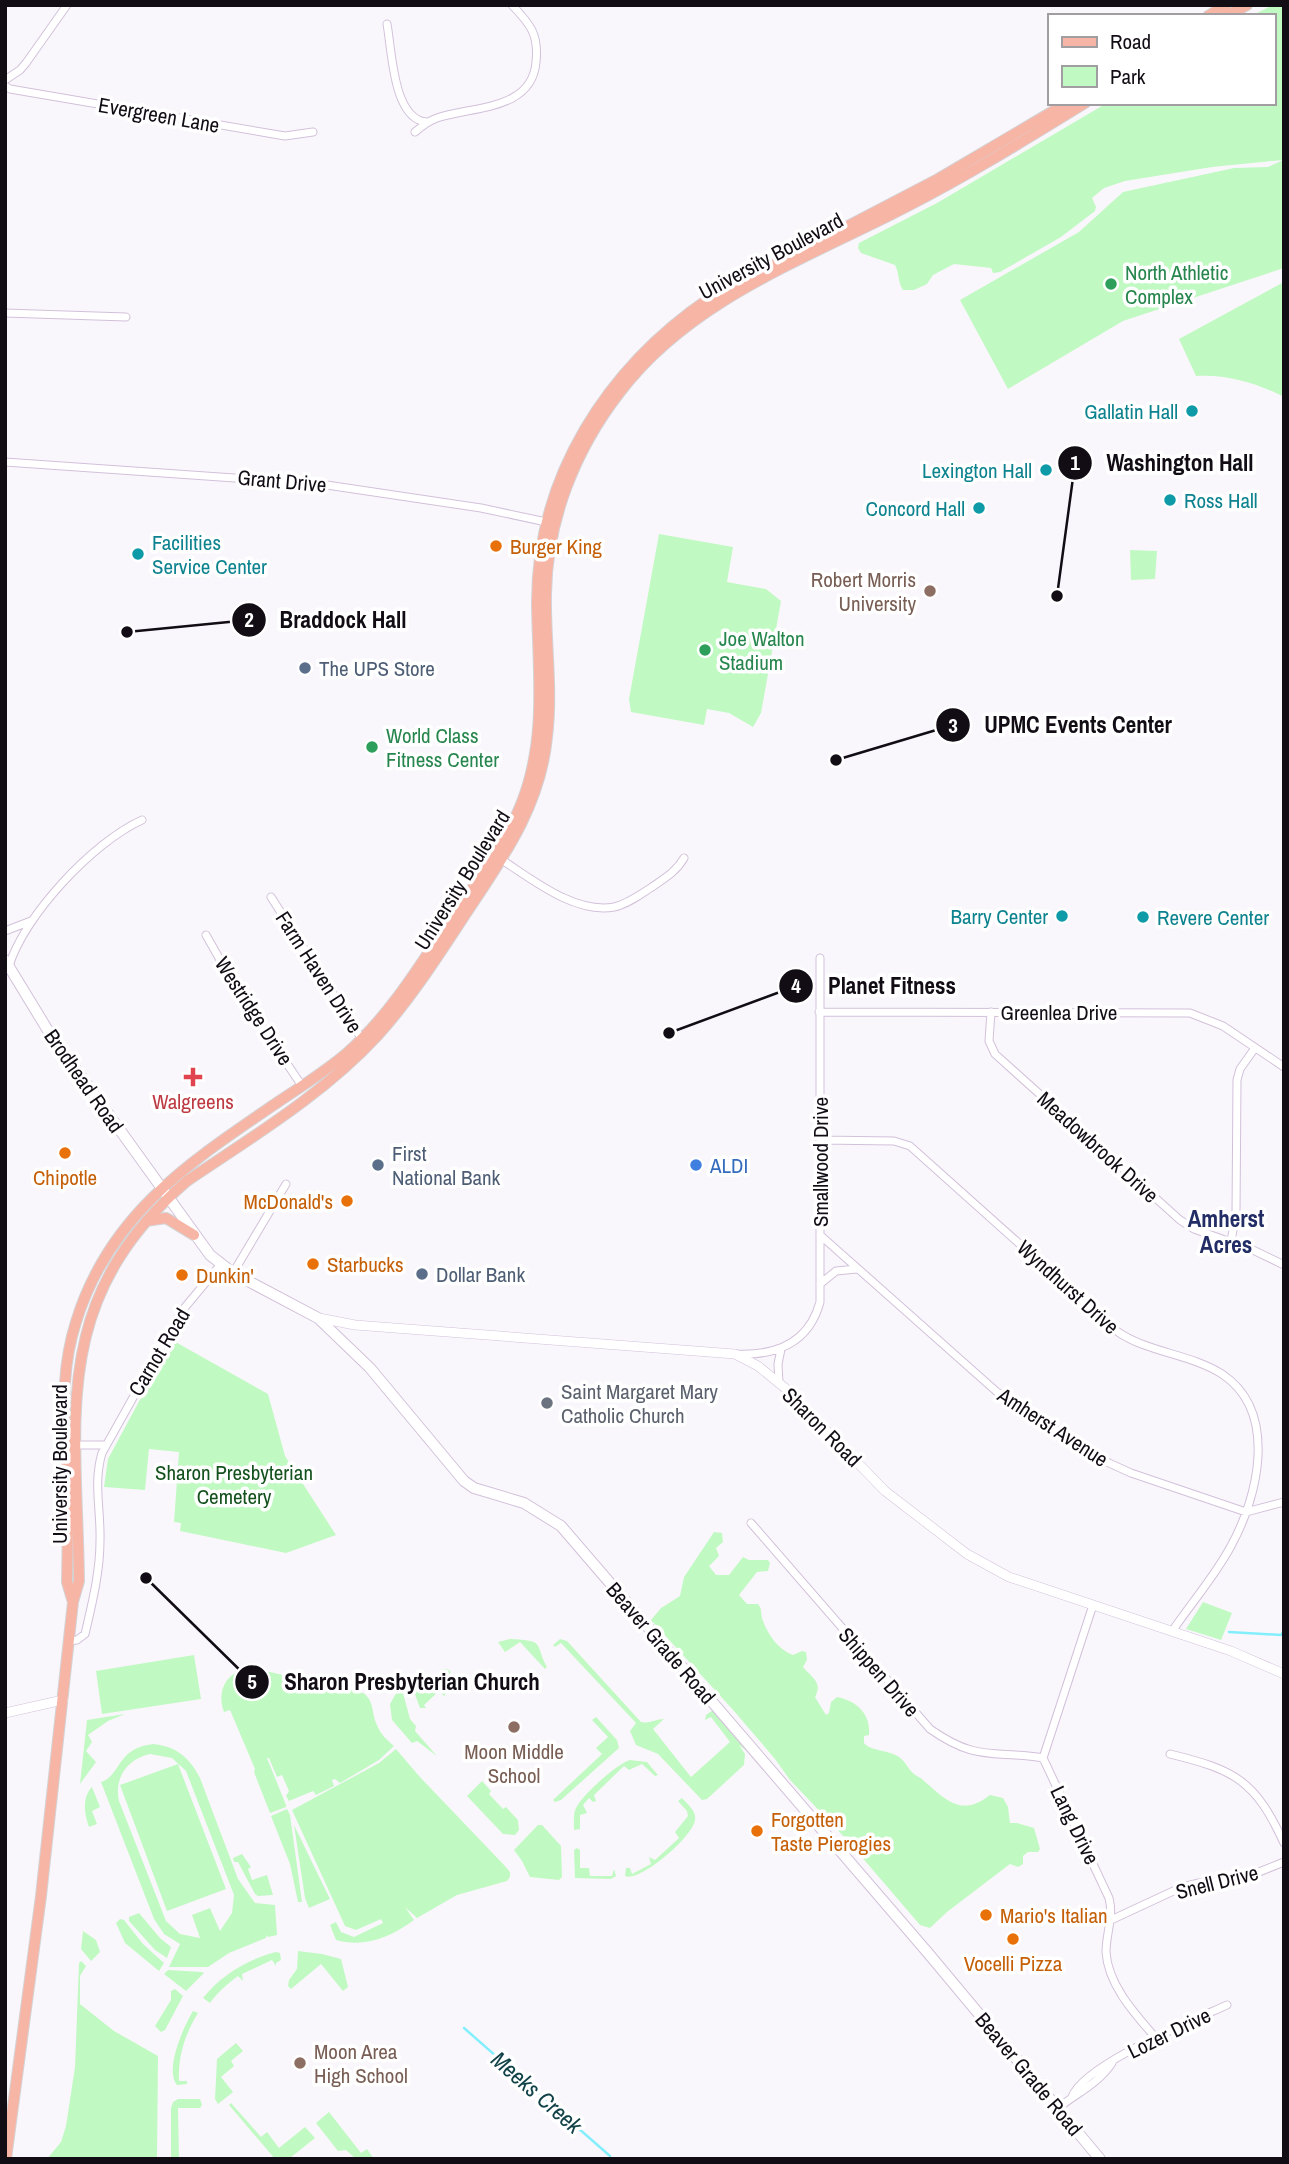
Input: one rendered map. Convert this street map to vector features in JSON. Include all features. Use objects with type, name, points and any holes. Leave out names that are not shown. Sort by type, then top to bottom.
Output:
[{"type":"main road","points":[[1231,14],[1247,5]]},
{"type":"main road","name":"University Boulevard","points":[[70,1445],[63,1405],[64,1378],[72,1336],[98,1269],[118,1235],[161,1188],[190,1163],[364,1043],[504,840],[521,804],[532,770],[538,737],[540,697],[537,592],[540,559],[562,474],[591,418],[628,369],[677,321],[724,290],[929,184],[1064,105]]},
{"type":"main road","name":"University Boulevard","points":[[6,2159],[9,2101],[41,1896],[73,1602],[67,1582],[70,1445],[78,1373],[90,1320],[118,1260],[146,1221],[187,1181],[314,1092],[402,1007],[516,837],[531,804],[545,755],[549,703],[547,579],[551,523],[595,428],[629,380],[674,336],[729,298],[936,191],[1082,105]]},
{"type":"main road","name":"Brodhead Road","points":[[8,967],[47,1029],[168,1198]]},
{"type":"main road","name":"Beaver Grade Road","points":[[168,1198],[210,1255],[221,1264],[318,1318],[370,1368],[464,1481],[474,1488],[524,1503],[561,1526],[1100,2159]]},
{"type":"main road","points":[[146,1221],[166,1218],[194,1235]]},
{"type":"street","points":[[5,80],[26,63],[67,5]]},
{"type":"street","points":[[415,132],[428,122],[504,103],[518,96],[532,79],[537,56],[532,27],[512,5]]},
{"type":"street","points":[[387,24],[399,97],[414,119],[428,122]]},
{"type":"street","name":"Evergreen Lane","points":[[5,86],[285,136],[313,132]]},
{"type":"street","points":[[5,313],[126,317]]},
{"type":"street","name":"Grant Drive","points":[[5,462],[320,484],[481,508],[551,523]]},
{"type":"street","points":[[8,967],[17,944],[33,921],[86,860],[119,833],[142,820]]},
{"type":"street","points":[[502,860],[569,900],[596,908],[615,906],[642,894],[677,869],[684,858]]},
{"type":"street","name":"Farm Haven Drive","points":[[271,897],[364,1043]]},
{"type":"street","points":[[5,931],[33,921]]},
{"type":"street","name":"Westridge Drive","points":[[206,935],[255,1017],[302,1086]]},
{"type":"street","name":"Smallwood Drive","points":[[781,1349],[797,1340],[810,1325],[820,1302],[820,958]]},
{"type":"street","name":"Greenlea Drive","points":[[820,1012],[1190,1013],[1223,1026],[1284,1067]]},
{"type":"street","name":"Meadowbrook Drive","points":[[990,1012],[989,1041],[999,1058],[1185,1224],[1284,1265]]},
{"type":"street","points":[[1231,1241],[1236,1207],[1237,1080],[1244,1063],[1255,1048]]},
{"type":"street","name":"Wyndhurst Drive","points":[[820,1140],[894,1141],[910,1146],[1118,1332],[1131,1340],[1211,1368],[1227,1378],[1245,1398],[1256,1427],[1254,1492],[1230,1549],[1172,1630]]},
{"type":"street","points":[[233,1273],[286,1184]]},
{"type":"street","name":"Amherst Avenue","points":[[820,1235],[988,1385],[1092,1453],[1131,1473],[1246,1512]]},
{"type":"street","name":"Carnot Road","points":[[69,1641],[77,1640],[85,1634],[93,1596],[100,1544],[97,1476],[106,1445],[181,1312],[221,1264]]},
{"type":"street","points":[[820,1284],[836,1271],[858,1269]]},
{"type":"street","name":"Sharon Road","points":[[318,1318],[355,1325],[385,1325],[735,1354],[779,1383],[885,1491],[967,1553],[1009,1577],[1172,1630],[1284,1674]]},
{"type":"street","points":[[735,1354],[762,1354],[781,1349],[778,1364],[779,1383]]},
{"type":"street","points":[[70,1445],[106,1445]]},
{"type":"street","points":[[1246,1512],[1284,1502]]},
{"type":"street","name":"Shippen Drive","points":[[751,1523],[930,1729],[959,1747],[977,1753],[1043,1758]]},
{"type":"street","points":[[1043,1758],[1094,1605]]},
{"type":"street","points":[[5,1713],[63,1700]]},
{"type":"street","points":[[1170,1754],[1215,1766],[1236,1776],[1258,1797],[1284,1843]]},
{"type":"street","name":"Lang Drive","points":[[1043,1758],[1111,1904],[1106,1952],[1110,1971],[1124,1998],[1155,2037]]},
{"type":"street","name":"Snell Drive","points":[[1111,1920],[1191,1884],[1244,1878],[1284,1862]]},
{"type":"street","name":"Lozer Drive","points":[[1058,2108],[1080,2094],[1104,2074],[1112,2063],[1155,2037],[1227,2005]]},
{"type":"green space","points":[[1273,5],[1284,5],[1284,268],[1123,321],[1008,389],[960,300],[1079,232],[1123,192],[1234,168],[1268,167],[1283,160],[1212,167],[1125,181],[1104,188],[1092,198],[1095,211],[1061,237],[1000,272],[993,273],[991,268],[954,264],[933,275],[927,284],[914,290],[903,290],[895,265],[861,253],[858,248],[859,243],[937,203],[1104,105],[1275,105],[1275,14],[1255,14]]},
{"type":"green space","name":"North Athletic Complex","points":[[1284,282],[1284,397],[1241,380],[1196,376],[1179,339]]},
{"type":"green space","name":"Joe Walton Stadium","points":[[659,534],[733,547],[727,582],[766,589],[781,601],[761,713],[753,727],[729,713],[707,709],[704,725],[631,712],[629,699]]},
{"type":"green space","points":[[1130,550],[1157,551],[1155,579],[1131,580]]},
{"type":"green space","name":"Sharon Presbyterian Cemetery","points":[[172,1340],[268,1394],[285,1456],[336,1535],[286,1553],[180,1531],[181,1523],[174,1522],[179,1452],[149,1449],[145,1490],[104,1487],[108,1459]]},
{"type":"green space","points":[[714,1532],[722,1533],[723,1542],[716,1548],[719,1556],[709,1566],[716,1575],[729,1575],[743,1557],[749,1560],[768,1560],[770,1563],[768,1571],[757,1572],[739,1595],[747,1604],[758,1604],[768,1632],[783,1650],[793,1655],[806,1652],[807,1660],[803,1667],[817,1684],[815,1697],[826,1715],[831,1702],[837,1697],[856,1705],[868,1721],[869,1735],[864,1736],[867,1746],[899,1757],[915,1775],[954,1803],[970,1805],[990,1795],[1003,1798],[1008,1807],[1010,1823],[1034,1828],[1040,1849],[1038,1852],[1028,1852],[1023,1856],[1023,1864],[1018,1867],[1010,1864],[930,1928],[920,1925],[651,1620],[661,1608],[680,1596],[684,1577]]},
{"type":"green space","points":[[1203,1602],[1232,1613],[1221,1640],[1186,1629]]},
{"type":"green space","points":[[510,1639],[537,1644],[547,1667],[545,1669],[520,1642],[505,1652],[498,1642]]},
{"type":"green space","points":[[560,1639],[567,1641],[641,1722],[664,1719],[653,1729],[691,1777],[730,1742],[711,1717],[705,1720],[706,1715],[713,1710],[748,1752],[739,1745],[745,1754],[744,1765],[707,1799],[702,1800],[658,1754],[636,1745],[630,1731],[636,1723],[561,1643],[555,1647],[553,1645]]},
{"type":"green space","points":[[194,1655],[201,1699],[102,1714],[96,1671]]},
{"type":"green space","points":[[243,1669],[261,1670],[363,1693],[371,1703],[380,1732],[394,1746],[379,1760],[340,1783],[332,1780],[334,1786],[316,1795],[313,1791],[289,1801],[286,1796],[289,1791],[282,1775],[277,1777],[267,1758],[286,1805],[270,1813],[230,1710],[224,1712],[222,1705],[224,1686],[231,1676]]},
{"type":"green space","points":[[447,1669],[451,1672],[438,1685],[446,1694],[444,1696],[439,1691],[424,1705],[426,1708],[420,1708],[413,1689],[415,1683],[429,1676],[431,1680],[442,1675],[440,1670]]},
{"type":"green space","points":[[398,1690],[403,1693],[410,1719],[416,1726],[415,1731],[437,1756],[417,1741],[412,1743],[392,1720],[390,1704]]},
{"type":"green space","points":[[125,1714],[108,1721],[88,1735],[92,1742],[86,1751],[96,1762],[80,1784],[87,1720]]},
{"type":"green space","points":[[596,1717],[617,1740],[619,1748],[561,1800],[555,1802],[553,1800],[602,1754],[596,1748],[608,1737],[592,1720]]},
{"type":"green space","points":[[153,1744],[169,1747],[192,1765],[200,1778],[238,1879],[255,1903],[275,1905],[277,1935],[266,1935],[266,1938],[229,1953],[208,1967],[169,1967],[180,1944],[164,1934],[154,1919],[101,1782],[113,1774],[126,1756],[141,1746]],"holes":[[[150,1754],[172,1758],[186,1771],[234,1895],[232,1913],[220,1931],[210,1908],[192,1915],[200,1938],[180,1934],[166,1921],[119,1801],[118,1785],[121,1777],[135,1760]]]},
{"type":"green space","points":[[396,1749],[504,1865],[510,1872],[510,1877],[507,1881],[457,1895],[417,1918],[405,1907],[414,1920],[387,1936],[357,1943],[336,1940],[330,1925],[336,1922],[341,1932],[354,1937],[383,1923],[381,1919],[356,1930],[345,1926],[292,1810],[379,1763]]},
{"type":"green space","points":[[630,1760],[647,1762],[658,1775],[655,1776],[642,1764],[629,1770],[624,1766],[594,1795],[596,1801],[593,1802],[589,1798],[583,1805],[587,1813],[580,1815],[580,1829],[574,1830],[574,1813],[580,1802],[609,1773]]},
{"type":"green space","points":[[178,1764],[226,1889],[167,1911],[120,1785]]},
{"type":"green space","points":[[482,1781],[491,1791],[489,1794],[518,1820],[519,1830],[515,1835],[503,1834],[467,1796]]},
{"type":"green space","points":[[92,1787],[100,1807],[92,1811],[97,1824],[89,1827],[85,1806]]},
{"type":"green space","points":[[682,1798],[695,1814],[692,1828],[676,1847],[653,1866],[642,1873],[625,1876],[626,1868],[630,1868],[632,1874],[651,1864],[649,1857],[655,1860],[679,1838],[675,1832],[688,1816],[678,1801]]},
{"type":"green space","points":[[287,1809],[302,1902],[298,1902],[290,1864],[271,1816]]},
{"type":"green space","points":[[294,1825],[330,1899],[309,1908],[305,1898]]},
{"type":"green space","points":[[538,1825],[542,1825],[561,1846],[562,1877],[559,1880],[530,1877],[514,1850]]},
{"type":"green space","points":[[574,1850],[580,1850],[580,1868],[589,1868],[590,1876],[612,1876],[614,1869],[616,1876],[611,1879],[575,1878]]},
{"type":"green space","points":[[242,1854],[251,1867],[248,1869],[252,1880],[267,1875],[273,1895],[255,1894],[238,1862],[234,1862],[233,1858]]},
{"type":"green space","points":[[139,1913],[171,1947],[167,1958],[155,1950],[129,1921],[129,1917]]},
{"type":"green space","points":[[120,1919],[124,1920],[143,1944],[164,1963],[159,1971],[125,1943],[116,1923]]},
{"type":"green space","points":[[83,1931],[96,1940],[100,1952],[91,1961],[81,1949]]},
{"type":"green space","points":[[298,1951],[341,1959],[348,1987],[343,1991],[321,1964],[291,1989],[288,1986],[289,1980],[297,1969]]},
{"type":"green space","points":[[276,1952],[280,1953],[281,1960],[276,1966],[272,1960],[242,1974],[243,1981],[238,1976],[210,2003],[203,1998],[235,1969]]},
{"type":"green space","points":[[81,1961],[86,1966],[80,1976],[80,2004],[114,2031],[158,2056],[157,2159],[47,2159],[61,2142],[66,2126],[75,2067],[79,1963]]},
{"type":"green space","points":[[168,1970],[204,1973],[186,1991],[164,1974]]},
{"type":"green space","points":[[175,1989],[183,1996],[165,2030],[161,2032],[155,2026],[171,2000],[171,1991]]},
{"type":"green space","points":[[193,2011],[198,2013],[186,2037],[180,2063],[179,2081],[187,2081],[187,2084],[177,2085],[174,2078],[174,2059]]},
{"type":"green space","points":[[236,2043],[243,2051],[231,2061],[234,2066],[221,2077],[233,2092],[218,2104],[215,2099],[217,2059]]},
{"type":"green space","points":[[178,2099],[200,2099],[202,2105],[200,2108],[178,2108],[179,2159],[171,2159],[171,2108],[173,2102]]},
{"type":"green space","points":[[231,2103],[261,2137],[267,2132],[279,2148],[305,2127],[315,2138],[290,2158],[275,2159],[229,2105]]},
{"type":"green space","points":[[329,2112],[361,2153],[367,2149],[374,2159],[356,2159],[346,2150],[338,2151],[316,2123]]},
{"type":"waterway","points":[[1229,1632],[1281,1635],[1284,1631]]},
{"type":"waterway","name":"Meeks Creek","points":[[464,2028],[610,2156]]},
{"type":"place","name":"North Athletic Complex","points":[[1111,284]]},
{"type":"place","name":"Gallatin Hall","points":[[1192,411]]},
{"type":"place","name":"Lexington Hall","points":[[1046,470]]},
{"type":"place","name":"Ross Hall","points":[[1170,500]]},
{"type":"place","name":"Concord Hall","points":[[979,508]]},
{"type":"place","name":"Burger King","points":[[496,546]]},
{"type":"place","name":"Facilities Service Center","points":[[138,554]]},
{"type":"place","name":"Robert Morris University","points":[[930,591]]},
{"type":"place","name":"Washington Hall","points":[[1057,596]]},
{"type":"place","name":"Braddock Hall","points":[[127,632]]},
{"type":"place","name":"Joe Walton Stadium","points":[[705,650]]},
{"type":"place","name":"The UPS Store","points":[[305,668]]},
{"type":"place","name":"World Class Fitness Center","points":[[372,747]]},
{"type":"place","name":"UPMC Events Center","points":[[836,760]]},
{"type":"place","name":"Barry Center","points":[[1062,916]]},
{"type":"place","name":"Revere Center","points":[[1143,917]]},
{"type":"place","name":"Planet Fitness","points":[[669,1033]]},
{"type":"place","name":"Walgreens","points":[[193,1077]]},
{"type":"place","name":"Chipotle","points":[[65,1153]]},
{"type":"place","name":"First National Bank","points":[[378,1165]]},
{"type":"place","name":"ALDI","points":[[696,1165]]},
{"type":"place","name":"McDonald's","points":[[347,1201]]},
{"type":"place","name":"Starbucks","points":[[313,1264]]},
{"type":"place","name":"Dollar Bank","points":[[422,1274]]},
{"type":"place","name":"Dunkin'","points":[[182,1275]]},
{"type":"place","name":"Saint Margaret Mary Catholic Church","points":[[547,1403]]},
{"type":"place","name":"Sharon Presbyterian Church","points":[[146,1578]]},
{"type":"place","name":"Moon Middle School","points":[[514,1727]]},
{"type":"place","name":"Forgotten Taste Pierogies","points":[[757,1831]]},
{"type":"place","name":"Mario's Italian","points":[[986,1915]]},
{"type":"place","name":"Vocelli Pizza","points":[[1013,1939]]},
{"type":"place","name":"Moon Area High School","points":[[300,2063]]},
{"type":"district","name":"Amherst Acres","points":[[1226,1231]]}]
